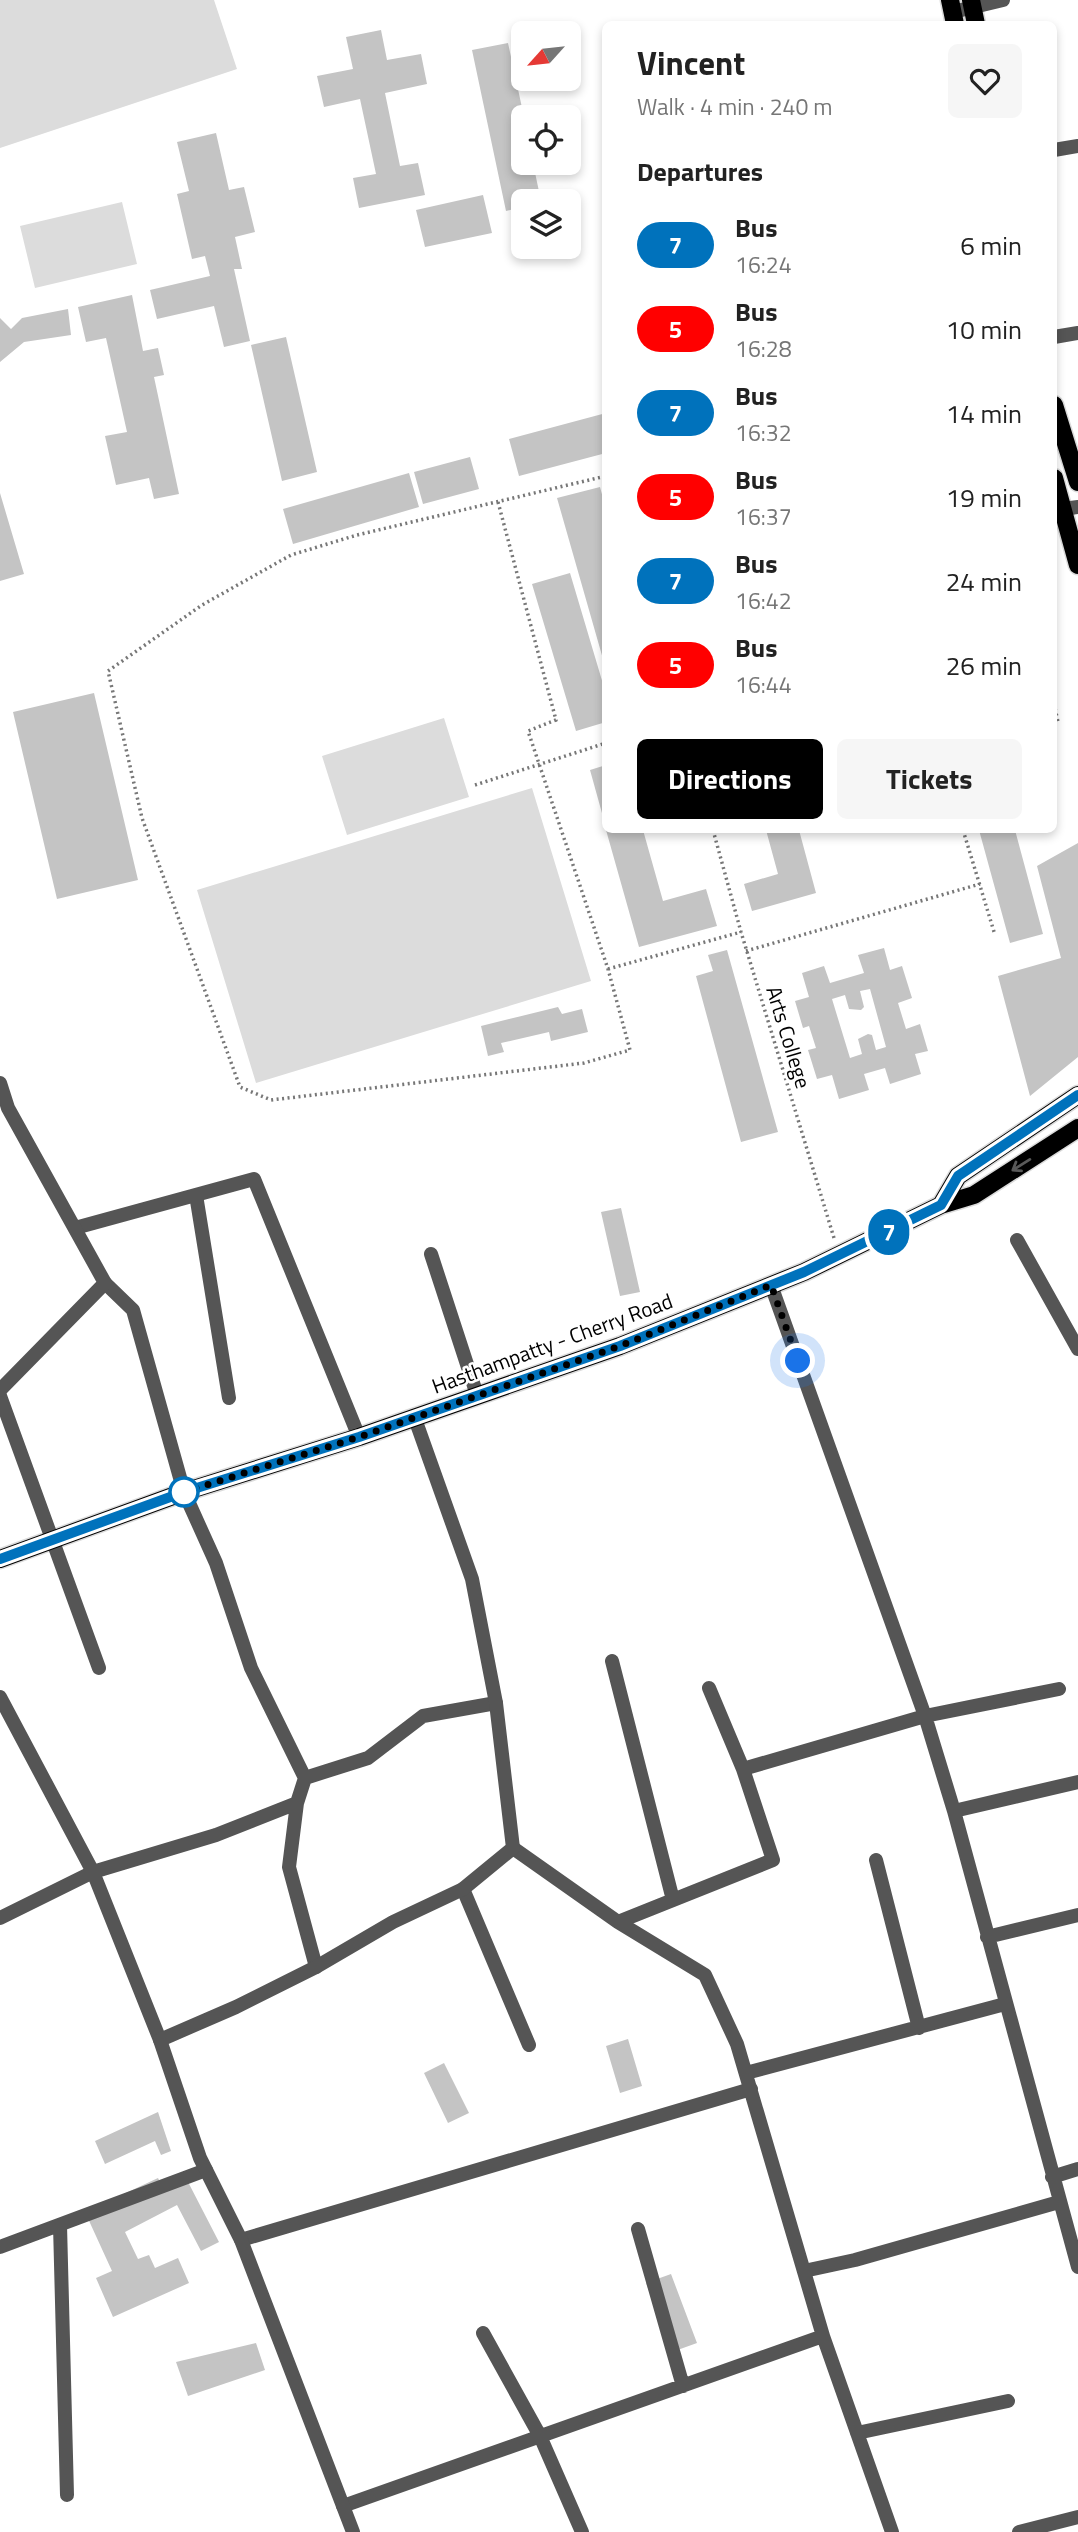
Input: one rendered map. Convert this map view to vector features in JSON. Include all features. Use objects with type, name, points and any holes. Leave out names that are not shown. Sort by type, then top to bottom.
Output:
[{"type":"main road","points":[[1057,415],[1078,482]]},
{"type":"main road","points":[[1057,484],[1070,508],[1078,565]]},
{"type":"main road","points":[[941,1205],[958,1176],[1078,1095]]},
{"type":"main road","name":"Hasthampatty - Cherry Road","points":[[0,1559],[184,1492],[359,1437],[620,1346],[771,1285],[941,1205],[974,1195],[1078,1128]]},
{"type":"street","points":[[953,12],[973,11],[1003,0]]},
{"type":"street","points":[[1057,150],[1078,146]]},
{"type":"street","points":[[1057,336],[1078,333]]},
{"type":"street","points":[[0,1083],[8,1108],[106,1283],[134,1310],[184,1492],[216,1563],[251,1668],[305,1778],[298,1803],[289,1867],[316,1967]]},
{"type":"street","points":[[75,1228],[254,1179],[359,1437]]},
{"type":"street","points":[[196,1195],[229,1398]]},
{"type":"street","points":[[1017,1240],[1078,1349]]},
{"type":"street","points":[[431,1254],[477,1395]]},
{"type":"street","points":[[0,1390],[106,1283]]},
{"type":"street","points":[[771,1285],[925,1716],[954,1811],[1078,2267]]},
{"type":"street","points":[[0,1396],[99,1668]]},
{"type":"street","points":[[414,1416],[472,1579],[496,1703],[513,1848],[618,1922],[705,1975],[737,2044],[823,2336],[892,2532]]},
{"type":"street","points":[[612,1661],[673,1900]]},
{"type":"street","points":[[618,1922],[773,1860],[743,1769],[709,1688]]},
{"type":"street","points":[[743,1769],[925,1716],[1059,1689]]},
{"type":"street","points":[[0,1697],[93,1872],[160,2040],[206,2171],[241,2240],[353,2532]]},
{"type":"street","points":[[305,1778],[368,1758],[423,1716],[496,1703]]},
{"type":"street","points":[[954,1811],[1078,1782]]},
{"type":"street","points":[[0,1918],[93,1872],[216,1835],[298,1803]]},
{"type":"street","points":[[160,2040],[236,2007],[316,1967],[393,1922],[463,1889],[513,1848]]},
{"type":"street","points":[[876,1860],[919,2028]]},
{"type":"street","points":[[463,1889],[529,2045]]},
{"type":"street","points":[[987,1937],[1078,1915]]},
{"type":"street","points":[[746,2073],[1005,2004]]},
{"type":"street","points":[[241,2240],[751,2089]]},
{"type":"street","points":[[1052,2177],[1078,2169]]},
{"type":"street","points":[[0,2247],[206,2171]]},
{"type":"street","points":[[804,2271],[855,2260],[1059,2202]]},
{"type":"street","points":[[60,2225],[67,2495]]},
{"type":"street","points":[[638,2229],[683,2386]]},
{"type":"street","points":[[483,2333],[540,2436],[582,2532]]},
{"type":"street","points":[[343,2506],[823,2336]]},
{"type":"street","points":[[857,2433],[1008,2401]]},
{"type":"street","points":[[1019,2532],[1078,2517]]},
{"type":"path","points":[[498,502],[555,720],[528,731],[608,969],[630,1050],[584,1063],[271,1100],[240,1087],[139,804],[108,671],[202,605],[291,555],[357,535],[602,477]]},
{"type":"path","points":[[475,785],[602,744]]},
{"type":"path","name":"Arts College","points":[[714,833],[746,951],[839,1253]]},
{"type":"path","points":[[964,833],[995,935]]},
{"type":"path","points":[[746,951],[979,884]]},
{"type":"path","points":[[608,969],[741,932]]},
{"type":"shaded area","points":[[0,0],[214,0],[237,69],[0,148]]},
{"type":"shaded area","points":[[122,202],[137,264],[35,288],[20,226]]},
{"type":"shaded area","points":[[444,718],[469,797],[347,835],[322,756]]},
{"type":"shaded area","points":[[532,788],[591,981],[256,1083],[197,890]]},
{"type":"building","points":[[381,30],[387,60],[421,54],[427,84],[385,93],[400,166],[418,163],[425,195],[359,208],[353,178],[376,174],[360,99],[324,107],[317,76],[353,69],[346,37]]},
{"type":"building","points":[[508,43],[511,57],[511,91],[518,91],[521,105],[511,105],[511,175],[536,175],[538,189],[511,189],[511,210],[506,211],[472,50]]},
{"type":"building","points":[[216,133],[229,190],[244,187],[255,232],[235,237],[242,269],[234,269],[250,341],[224,347],[214,306],[157,319],[150,290],[210,276],[205,256],[192,259],[177,194],[189,191],[177,142]]},
{"type":"building","points":[[483,195],[492,233],[425,247],[416,210]]},
{"type":"building","points":[[132,295],[143,351],[158,348],[164,375],[154,377],[179,494],[154,499],[149,478],[116,485],[105,436],[127,432],[106,338],[86,342],[78,307]]},
{"type":"building","points":[[68,309],[71,335],[24,342],[0,362],[0,318],[11,329],[22,318]]},
{"type":"building","points":[[286,337],[317,472],[282,481],[251,345]]},
{"type":"building","points":[[602,414],[602,454],[519,476],[509,439]]},
{"type":"building","points":[[470,457],[479,489],[423,504],[414,472]]},
{"type":"building","points":[[409,473],[419,507],[293,544],[283,509]]},
{"type":"building","points":[[600,487],[602,656],[557,498]]},
{"type":"building","points":[[0,493],[24,574],[0,581]]},
{"type":"building","points":[[570,573],[602,681],[602,723],[576,731],[532,584]]},
{"type":"building","points":[[94,693],[138,880],[57,899],[13,712]]},
{"type":"building","points":[[602,766],[602,813],[590,770]]},
{"type":"building","points":[[607,833],[644,833],[663,901],[706,889],[717,926],[639,947]]},
{"type":"building","points":[[767,833],[800,833],[816,893],[752,911],[744,884],[778,874]]},
{"type":"building","points":[[980,833],[1016,833],[1043,934],[1010,943]]},
{"type":"building","points":[[1078,843],[1078,1057],[1030,1096],[998,976],[1061,958],[1037,866]]},
{"type":"building","points":[[884,948],[890,970],[902,966],[912,998],[898,1003],[906,1029],[920,1024],[928,1051],[915,1054],[921,1074],[890,1084],[885,1068],[864,1074],[869,1090],[839,1099],[832,1075],[817,1079],[808,1050],[816,1048],[809,1026],[803,1028],[795,1001],[809,997],[802,973],[824,966],[830,983],[864,973],[858,955]],"holes":[[[870,989],[886,1047],[876,1050],[872,1035],[868,1034],[858,1039],[862,1054],[850,1058],[832,999],[845,995],[849,1009],[861,1010],[864,1007],[860,991]]]},
{"type":"building","points":[[727,950],[778,1132],[741,1142],[696,976],[713,971],[708,955]]},
{"type":"building","points":[[558,1007],[562,1014],[582,1009],[588,1032],[551,1041],[549,1032],[501,1043],[504,1052],[488,1056],[481,1026]]},
{"type":"building","points":[[621,1208],[640,1292],[620,1296],[601,1212]]},
{"type":"building","points":[[628,2039],[642,2086],[620,2093],[606,2046]]},
{"type":"building","points":[[444,2063],[469,2113],[448,2123],[424,2073]]},
{"type":"building","points":[[158,2112],[171,2151],[161,2155],[155,2141],[105,2164],[95,2141]]},
{"type":"building","points":[[158,2178],[165,2192],[187,2180],[219,2242],[201,2251],[177,2205],[125,2232],[138,2259],[149,2255],[155,2268],[178,2258],[189,2283],[113,2317],[96,2278],[112,2271],[85,2212]]},
{"type":"building","points":[[671,2274],[697,2343],[672,2352],[646,2283]]},
{"type":"building","points":[[256,2343],[265,2370],[188,2396],[176,2362]]},
{"type":"bus line","name":"7","points":[[0,1559],[184,1492],[359,1437],[620,1346],[804,1272],[941,1205],[958,1176],[1078,1095]]},
{"type":"route","points":[[184,1492],[359,1437],[620,1346],[771,1285],[798,1361]]}]
